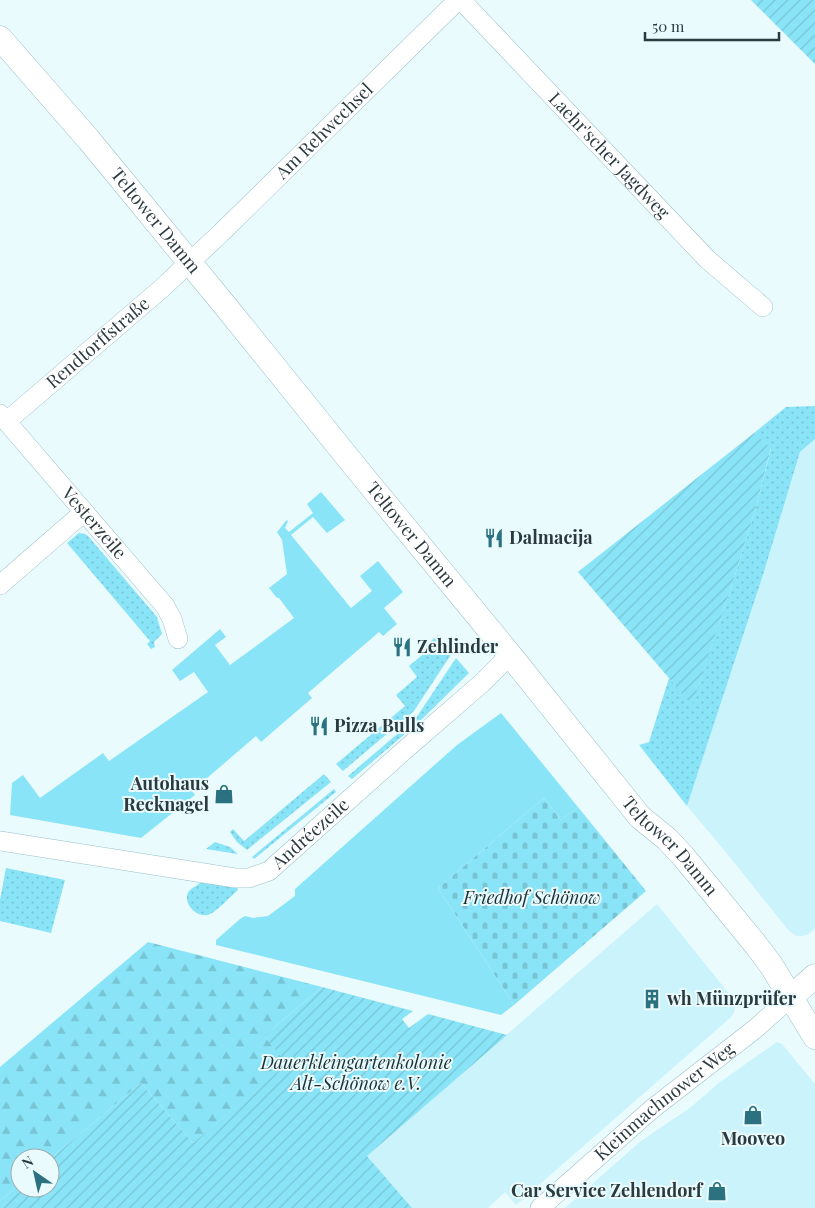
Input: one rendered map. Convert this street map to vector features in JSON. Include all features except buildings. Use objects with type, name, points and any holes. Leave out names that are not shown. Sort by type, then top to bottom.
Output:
[{"type":"main road","name":"Teltower Damm","points":[[0,38],[89,140],[228,308],[640,817],[683,856],[771,965],[815,1037]]},
{"type":"main road","points":[[792,997],[815,976]]},
{"type":"street","name":"Am Rehwechsel","points":[[189,262],[460,0]]},
{"type":"street","name":"Laehr'scher Jagdweg","points":[[460,0],[708,260],[763,307]]},
{"type":"street","name":"Rendtorffstraße","points":[[3,418],[161,289],[189,262]]},
{"type":"street","name":"Vesterzeile","points":[[3,418],[165,606],[172,619],[178,639]]},
{"type":"street","points":[[0,585],[84,512]]},
{"type":"street","name":"Andréezeile","points":[[0,841],[235,878],[249,878],[269,871],[482,683],[510,655]]},
{"type":"street","name":"Kleinmachnower Weg","points":[[540,1208],[652,1109],[755,1029],[792,997]]},
{"type":"shaded area","points":[[815,439],[815,929],[807,935],[797,936],[789,931],[687,806],[763,575],[800,452]]},
{"type":"shaded area","points":[[657,904],[734,1000],[734,1013],[730,1018],[516,1205],[505,1192],[488,1208],[412,1208],[367,1156]]},
{"type":"shaded area","points":[[777,1042],[782,1044],[815,1084],[815,1208],[565,1208],[641,1141],[691,1107],[720,1082]]},
{"type":"green space","points":[[751,0],[815,0],[815,64]]},
{"type":"green space","points":[[815,406],[815,439],[800,452],[763,575],[687,806],[639,745],[649,742],[669,678],[692,704],[732,585],[756,507],[771,449],[754,433],[786,407]]},
{"type":"green space","points":[[754,433],[771,448],[756,507],[692,705],[578,572]]},
{"type":"green space","points":[[321,492],[345,520],[327,533],[313,517],[291,535],[351,608],[372,591],[360,576],[378,561],[403,592],[384,608],[397,624],[383,636],[379,632],[308,693],[312,698],[261,742],[256,736],[192,791],[195,795],[141,838],[10,815],[12,783],[23,775],[40,798],[103,753],[109,761],[208,692],[194,672],[180,681],[172,670],[220,629],[226,637],[215,645],[230,665],[294,618],[269,588],[287,574],[282,540],[277,532],[287,520],[285,528],[289,532],[313,513],[307,504]]},
{"type":"green space","points":[[79,533],[88,536],[157,617],[162,634],[154,642],[155,647],[151,649],[147,644],[150,641],[67,543]]},
{"type":"green space","points":[[438,635],[452,653],[414,711],[343,771],[336,764],[405,706],[396,695],[417,677],[409,666],[427,651],[424,647]]},
{"type":"green space","points":[[456,658],[469,673],[419,722],[352,779],[348,776],[416,718]]},
{"type":"green space","points":[[501,713],[578,807],[561,820],[544,798],[438,888],[514,1005],[501,1015],[216,945],[216,940],[240,919],[245,916],[253,918],[268,916],[295,896],[295,889],[457,745]]},
{"type":"green space","points":[[324,774],[331,782],[247,850],[237,842],[230,832],[233,829],[244,841]]},
{"type":"green space","points":[[334,789],[336,792],[254,859],[252,857]]},
{"type":"green space","name":"Friedhof Schönow","points":[[544,798],[561,820],[578,807],[646,891],[514,1005],[438,888]]},
{"type":"green space","points":[[215,842],[230,847],[238,854],[206,849]]},
{"type":"green space","points":[[6,868],[65,880],[51,933],[0,921],[0,900]]},
{"type":"green space","points":[[202,882],[236,887],[238,889],[224,904],[213,912],[201,915],[196,913],[189,905],[187,896],[189,891]]},
{"type":"green space","points":[[148,942],[322,987],[264,1036],[288,1064],[193,1143],[141,1083],[60,1151],[60,1148],[10,1148],[10,1192],[0,1201],[0,1067]]},
{"type":"green space","name":"Dauerkleingartenkolonie Alt-Schönow e.V.","points":[[322,987],[413,1011],[402,1019],[409,1028],[428,1014],[507,1035],[367,1156],[412,1208],[0,1208],[0,1201],[10,1192],[10,1198],[60,1198],[60,1151],[141,1083],[193,1143],[287,1064],[264,1036]]},
{"type":"place","name":"Dalmacija","points":[[494,538]]},
{"type":"place","name":"Zehlinder","points":[[402,647]]},
{"type":"place","name":"Pizza Bulls","points":[[319,726]]},
{"type":"place","name":"Autohaus Recknagel","points":[[224,794]]},
{"type":"place","name":"wh Münzprüfer","points":[[652,999]]},
{"type":"place","name":"Mooveo","points":[[753,1115]]},
{"type":"place","name":"Car Service Zehlendorf","points":[[717,1191]]}]
